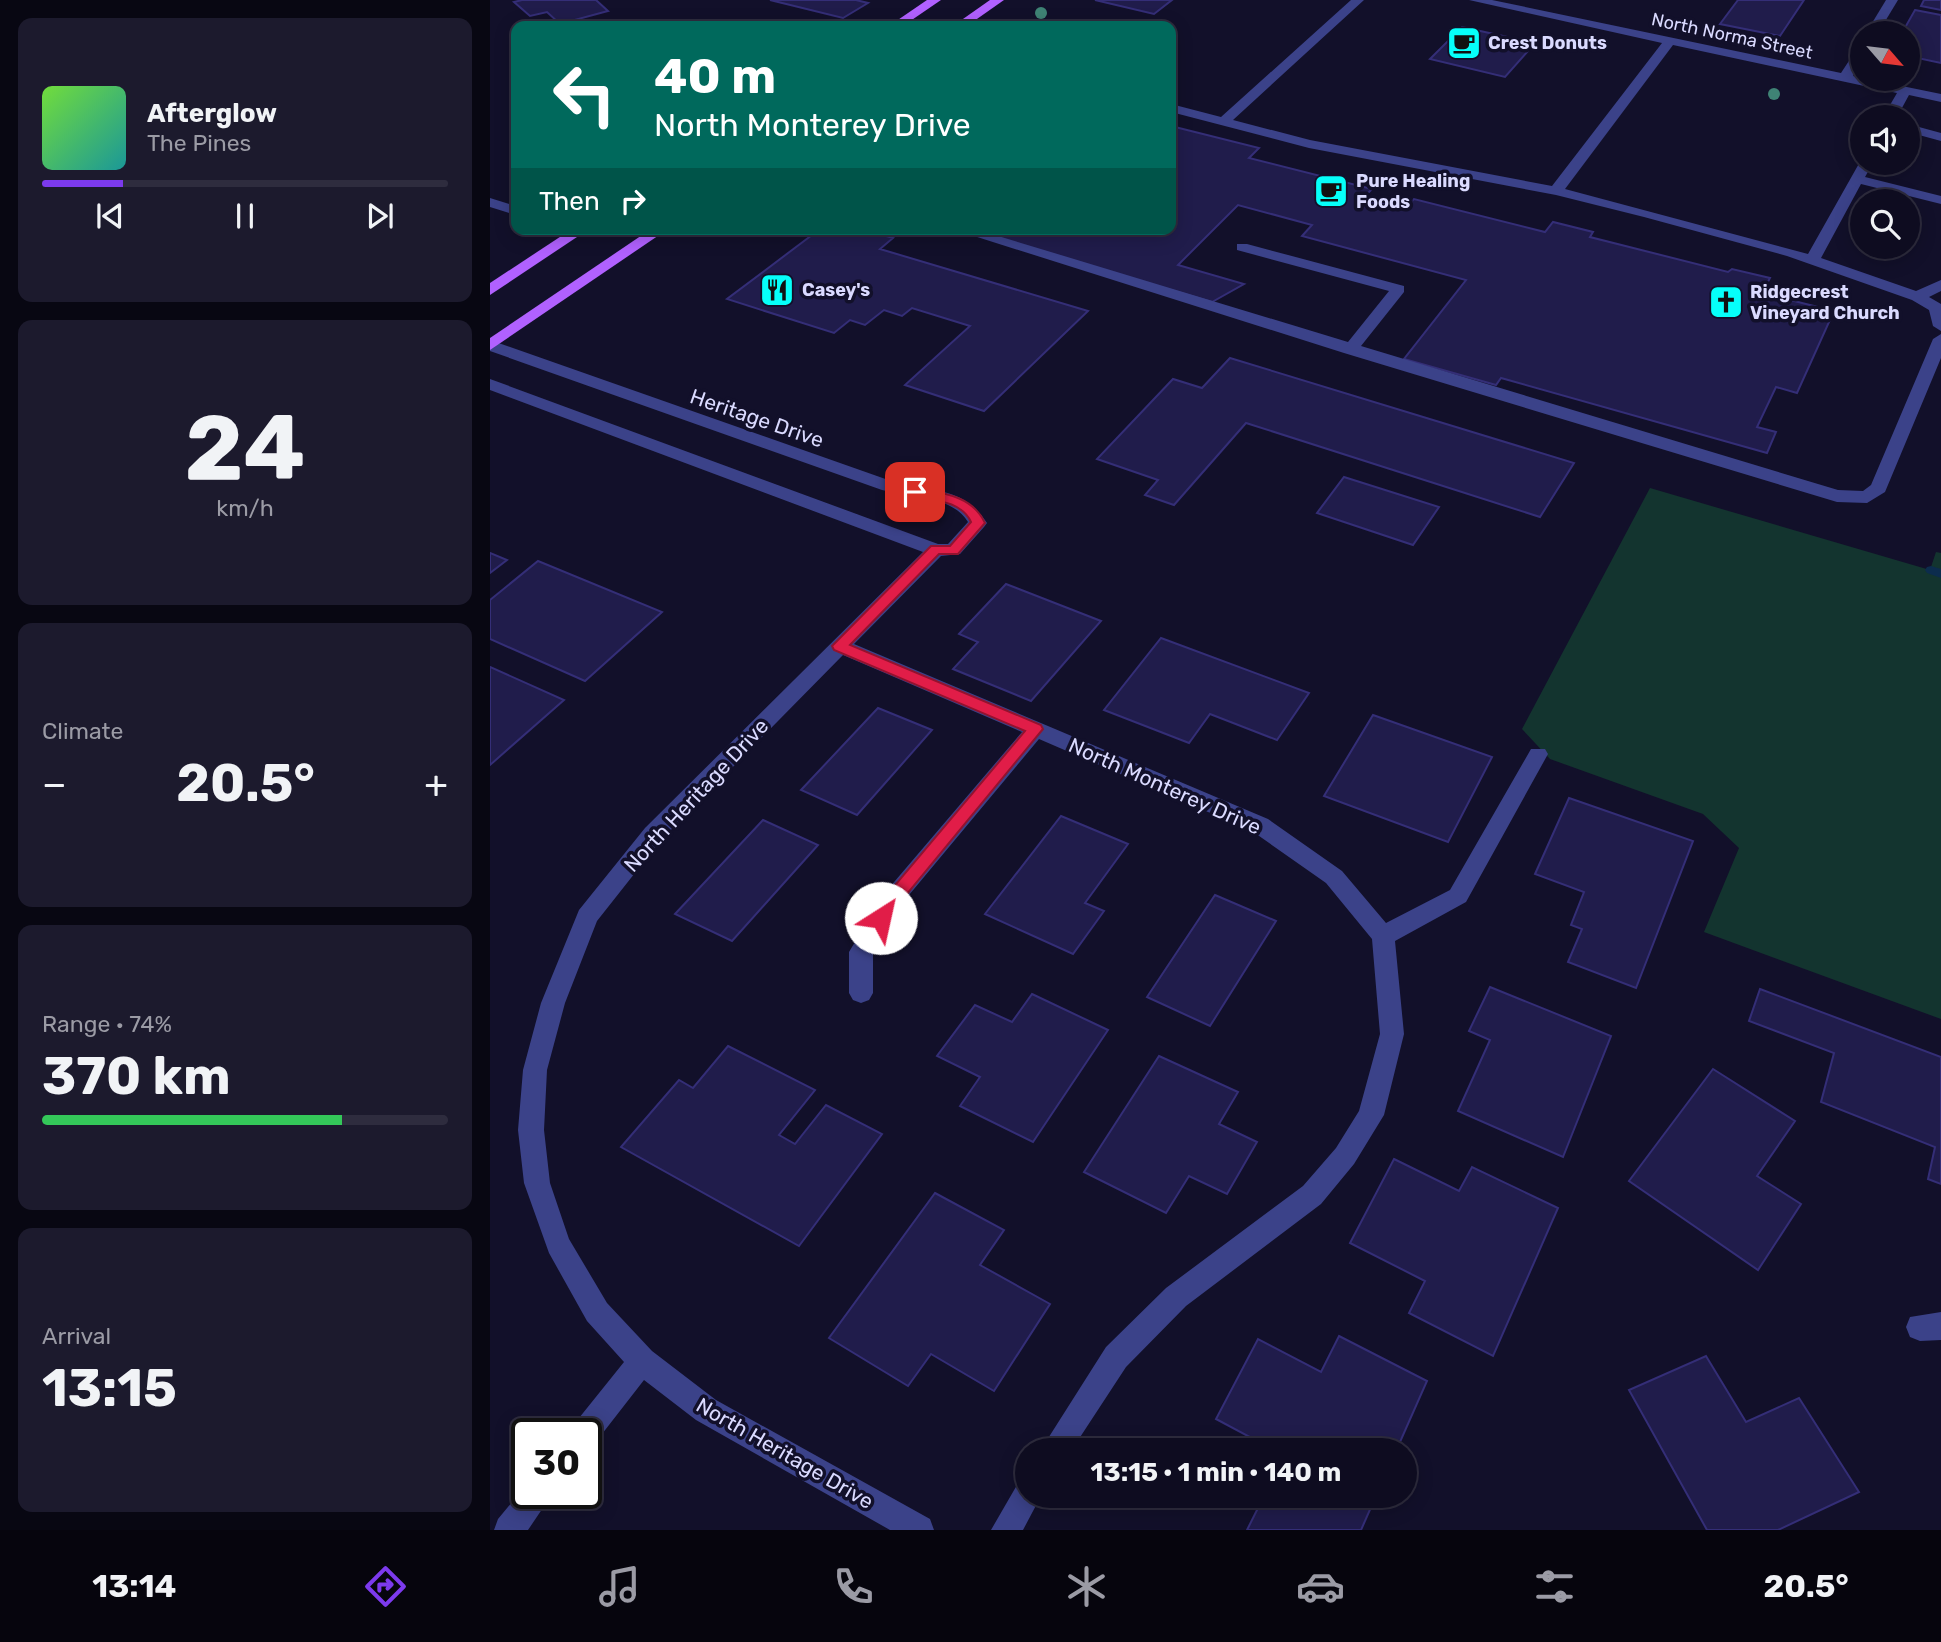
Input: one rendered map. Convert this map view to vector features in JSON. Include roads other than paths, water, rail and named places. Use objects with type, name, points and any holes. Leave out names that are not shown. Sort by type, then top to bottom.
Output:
[{"type":"main road","points":[[903,21],[935,0]]},
{"type":"main road","points":[[966,21],[998,0]]},
{"type":"main road","points":[[490,289],[569,235]]},
{"type":"main road","points":[[490,345],[651,235]]},
{"type":"street","points":[[1224,121],[1358,0]]},
{"type":"street","name":"North Norma Street","points":[[1475,0],[1850,79]]},
{"type":"street","points":[[1879,21],[1892,0]]},
{"type":"street","points":[[1556,191],[1670,41]]},
{"type":"street","points":[[1845,78],[1850,70]]},
{"type":"street","name":"North Norma Street","points":[[1910,91],[1941,98]]},
{"type":"street","points":[[1176,109],[1309,144],[1556,191],[1812,260],[1917,297],[1936,308],[1941,327]]},
{"type":"street","points":[[1920,131],[1941,137]]},
{"type":"street","points":[[1812,260],[1859,175]]},
{"type":"street","points":[[1857,179],[1941,200]]},
{"type":"street","points":[[490,202],[511,209]]},
{"type":"street","points":[[978,235],[1837,496],[1867,497],[1879,488],[1941,339]]},
{"type":"street","points":[[1242,247],[1399,289],[1350,350]]},
{"type":"street","points":[[1917,297],[1941,285]]},
{"type":"street","name":"Heritage Drive","points":[[490,345],[719,429],[895,489],[954,500],[974,512],[978,523],[961,544],[953,550],[936,550]]},
{"type":"street","points":[[490,384],[936,550]]},
{"type":"street","name":"North Heritage Drive","points":[[919,1530],[706,1410],[642,1361],[597,1312],[558,1244],[537,1183],[531,1130],[535,1070],[553,1003],[587,917],[653,834],[936,550]]},
{"type":"street","name":"North Monterey Drive","points":[[840,646],[1261,825],[1334,877],[1383,936]]},
{"type":"street","points":[[861,993],[861,952],[891,901],[1036,729]]},
{"type":"street","points":[[1063,1438],[1116,1357],[1176,1297],[1312,1195],[1345,1156],[1371,1115],[1392,1034],[1383,936],[1458,895],[1538,754]]},
{"type":"street","points":[[597,1418],[642,1361]]},
{"type":"street","points":[[1006,1530],[1019,1508]]},
{"type":"street","points":[[509,1530],[525,1509]]},
{"type":"waterway","points":[[1931,570],[1941,574]]},
{"type":"place","name":"Crest Donuts","points":[[1464,43]]},
{"type":"place","name":"Pure Healing Foods","points":[[1331,191]]},
{"type":"place","name":"Casey's","points":[[777,290]]},
{"type":"place","name":"Ridgecrest Vineyard Church","points":[[1726,302]]}]
